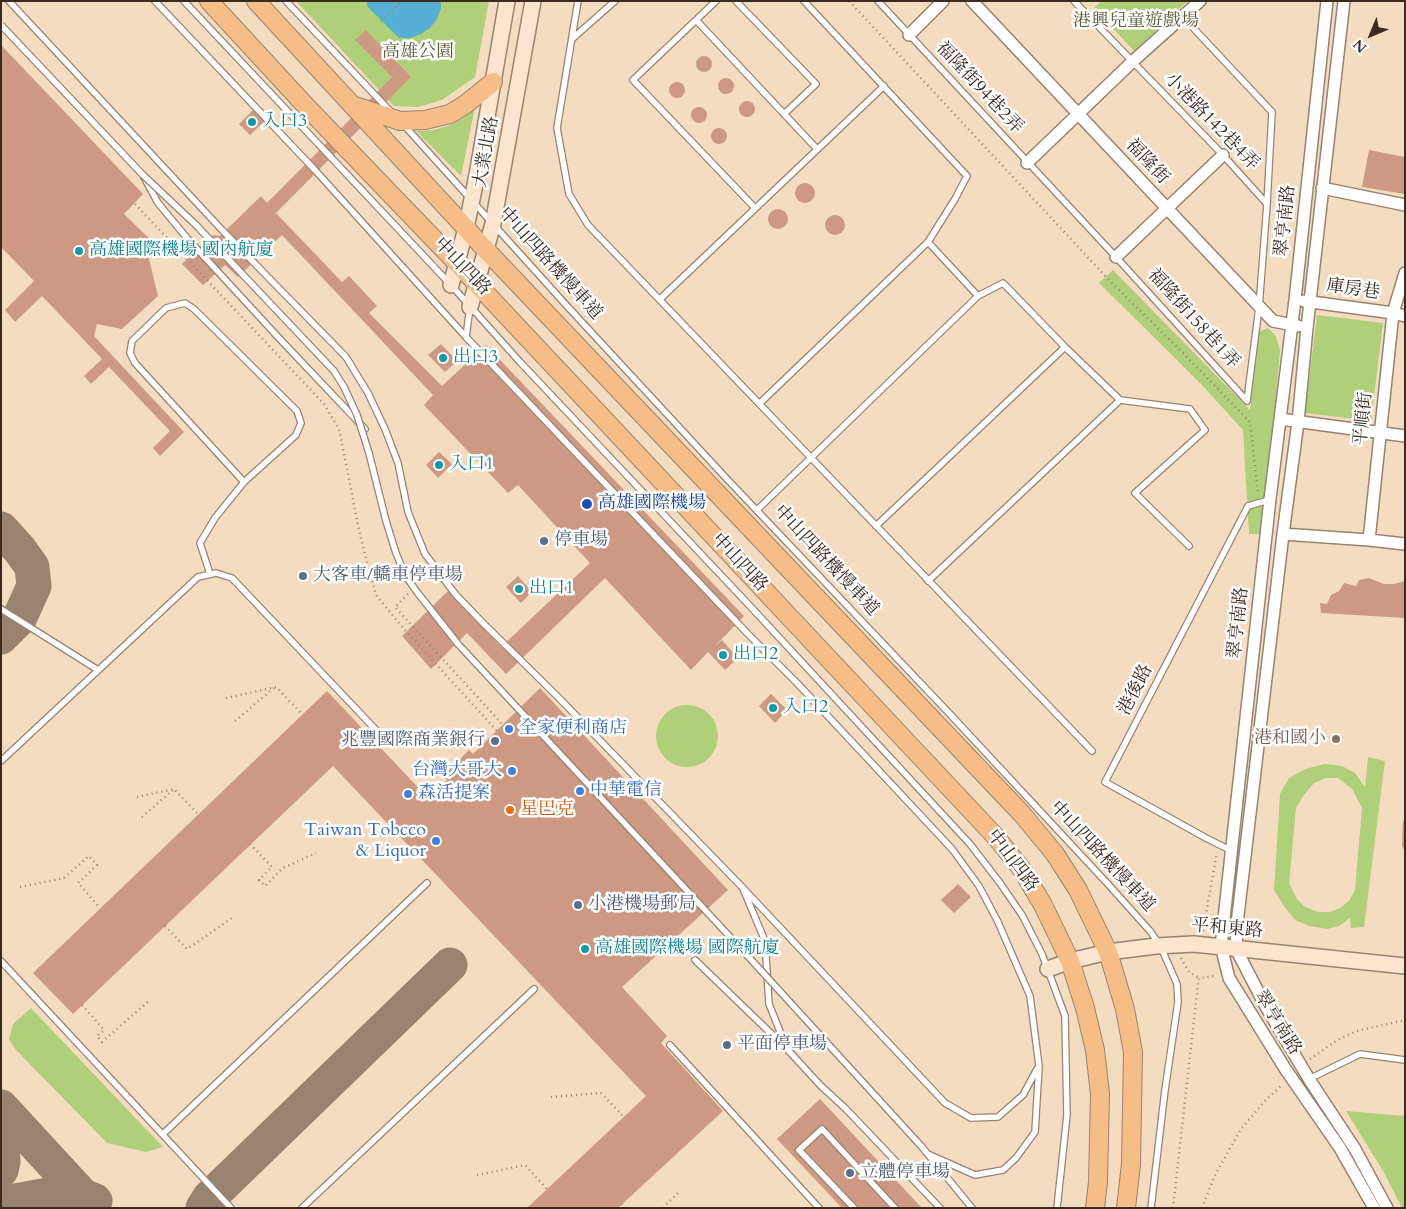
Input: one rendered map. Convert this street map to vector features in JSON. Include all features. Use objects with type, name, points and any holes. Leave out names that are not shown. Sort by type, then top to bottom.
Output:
[{"type":"main road","name":"中山四路","points":[[209,1],[304,104],[478,284],[995,836],[1021,868],[1043,905],[1070,961],[1085,1008],[1095,1050],[1100,1094],[1098,1182],[1095,1208]]},
{"type":"main road","name":"中山四路","points":[[256,1],[486,250],[1022,814],[1055,854],[1078,890],[1108,952],[1125,1009],[1133,1052],[1131,1164],[1126,1208]]},
{"type":"main road","points":[[353,106],[400,121],[425,120],[450,114],[466,104],[493,82]]},
{"type":"street","name":"大業北路","points":[[451,285],[472,200],[507,1]]},
{"type":"street","name":"大業北路","points":[[470,307],[478,284],[493,224],[533,1]]},
{"type":"street","points":[[909,34],[943,1]]},
{"type":"street","name":"福隆街","points":[[972,1],[1273,321],[1307,328]]},
{"type":"street","points":[[1027,163],[1132,62],[1200,1]]},
{"type":"street","name":"翠亨南路","points":[[1327,1],[1292,325],[1280,419],[1265,501],[1221,946],[1228,975],[1291,1077],[1340,1148],[1374,1208]]},
{"type":"street","name":"翠亨南路","points":[[1344,1],[1322,188],[1298,422],[1237,924],[1236,949],[1260,998],[1309,1079],[1355,1149],[1387,1208]]},
{"type":"street","points":[[1116,257],[1223,155]]},
{"type":"street","points":[[1322,188],[1405,205]]},
{"type":"street","name":"庫房巷","points":[[1295,300],[1393,313],[1405,273]]},
{"type":"street","points":[[1393,313],[1405,316]]},
{"type":"street","name":"平順街","points":[[1369,540],[1393,313]]},
{"type":"street","points":[[1280,419],[1405,436]]},
{"type":"street","points":[[1283,534],[1405,544]]},
{"type":"street","name":"平和東路","points":[[1048,969],[1070,961],[1108,952],[1178,944],[1221,946],[1405,966]]},
{"type":"lane","points":[[9,1],[223,231],[346,357],[368,393],[385,429],[398,463],[408,512],[425,554],[456,595],[742,886],[945,1103],[971,1118],[998,1117],[1023,1095],[1038,1066]]},
{"type":"lane","points":[[155,1],[314,169],[466,337],[797,683],[952,849],[979,886],[995,915],[1030,996],[1038,1066],[1035,1132],[1016,1158],[1003,1170],[975,1174],[930,1155]]},
{"type":"lane","points":[[184,1],[757,613],[970,844],[1000,883],[1022,915],[1042,954],[1065,1016],[1067,1115],[1057,1208]]},
{"type":"lane","name":"中山四路機慢車道","points":[[286,1],[400,121],[574,313],[942,705],[1150,931],[1160,945],[1178,984],[1178,1002],[1151,1208]]},
{"type":"lane","points":[[578,1],[558,128],[569,194],[588,225],[1092,752]]},
{"type":"lane","points":[[572,39],[615,1]]},
{"type":"lane","points":[[716,1],[633,80],[755,208]]},
{"type":"lane","points":[[736,1],[816,84],[784,114]]},
{"type":"lane","points":[[760,403],[928,242],[967,176],[804,1]]},
{"type":"lane","name":"福隆街94巷2弄","points":[[878,1],[1116,257]]},
{"type":"lane","name":"小港路142巷4弄","points":[[1074,1],[1223,155],[1267,204]]},
{"type":"lane","points":[[1183,17],[1272,112],[1259,307]]},
{"type":"lane","points":[[696,20],[817,149]]},
{"type":"lane","points":[[1,25],[143,175],[196,225],[334,372],[344,387],[370,453],[386,521],[405,574],[458,644],[930,1155],[972,1208]]},
{"type":"lane","points":[[660,299],[884,86]]},
{"type":"lane","points":[[143,175],[158,203],[187,238],[365,429]]},
{"type":"lane","points":[[928,242],[978,296]]},
{"type":"lane","name":"福隆街158巷1弄","points":[[1116,257],[1247,401],[1259,307]]},
{"type":"lane","points":[[757,510],[978,296],[1003,282],[1065,347],[1120,400],[1190,409],[1205,430],[1135,493],[1189,546]]},
{"type":"lane","points":[[210,574],[200,543],[215,518],[244,482],[296,434],[301,423],[297,411],[194,309],[185,303],[166,308],[132,341],[130,353],[134,363],[244,482]]},
{"type":"lane","points":[[466,337],[470,307]]},
{"type":"lane","points":[[876,526],[1065,347]]},
{"type":"lane","points":[[928,581],[1120,400]]},
{"type":"lane","name":"港後路","points":[[1230,850],[1105,782],[1248,506],[1265,501]]},
{"type":"lane","points":[[1,761],[198,577],[216,572],[232,578],[376,730]]},
{"type":"lane","points":[[1,609],[98,670]]},
{"type":"lane","points":[[163,1134],[427,883]]},
{"type":"lane","points":[[742,886],[765,941],[769,1004],[787,1049]]},
{"type":"lane","points":[[695,960],[787,1049],[940,1208]]},
{"type":"lane","points":[[1,961],[231,1208]]},
{"type":"lane","points":[[302,1208],[534,990]]},
{"type":"lane","points":[[670,1045],[819,1208]]},
{"type":"lane","points":[[1309,1079],[1360,1054],[1405,1060]]},
{"type":"lane","points":[[854,1208],[799,1150],[822,1130],[896,1208]]},
{"type":"path","points":[[849,1],[1108,280],[1250,422],[1265,501]]},
{"type":"path","points":[[381,21],[401,2]]},
{"type":"path","points":[[135,204],[324,404],[339,430],[360,535],[376,595],[497,730]]},
{"type":"path","points":[[415,588],[436,568]]},
{"type":"path","points":[[408,594],[395,607],[503,725]]},
{"type":"path","points":[[426,652],[431,647]]},
{"type":"path","points":[[226,698],[276,686]]},
{"type":"path","points":[[276,686],[302,714]]},
{"type":"path","points":[[235,721],[276,686]]},
{"type":"path","points":[[137,798],[174,790]]},
{"type":"path","points":[[174,790],[198,814]]},
{"type":"path","points":[[142,817],[174,790]]},
{"type":"path","points":[[250,844],[272,868],[259,880],[265,886],[283,868],[316,853]]},
{"type":"path","points":[[1203,932],[1218,844]]},
{"type":"path","points":[[20,887],[64,878],[89,856],[97,865],[78,883],[100,908]]},
{"type":"path","points":[[165,926],[187,949],[232,918]]},
{"type":"path","points":[[1178,944],[1181,959],[1189,972],[1199,978],[1228,975]]},
{"type":"path","points":[[1173,1208],[1199,978]]},
{"type":"path","points":[[82,1005],[104,1030],[97,1036],[102,1042],[150,1000]]},
{"type":"path","points":[[1302,1067],[1313,1056],[1338,1040],[1357,1031],[1405,1020]]},
{"type":"path","points":[[1202,1208],[1214,1177],[1241,1129],[1265,1101],[1291,1077]]},
{"type":"path","points":[[551,1097],[601,1093],[624,1116]]},
{"type":"path","points":[[477,1175],[524,1165],[547,1189]]},
{"type":"path","points":[[663,1208],[680,1191]]},
{"type":"path","points":[[622,1204],[626,1208]]},
{"type":"green space","name":"高雄公園","points":[[296,1],[489,1],[475,77],[442,100],[418,107],[394,106]]},
{"type":"green space","name":"港興兒童遊戲場","points":[[1101,1],[1188,1],[1134,51],[1094,8]]},
{"type":"green space","points":[[475,107],[461,176],[416,131],[433,130],[448,126],[462,119]]},
{"type":"green space","points":[[1113,270],[1250,410],[1258,332],[1268,328],[1276,336],[1280,351],[1263,534],[1249,534],[1243,430],[1201,384],[1099,283]]},
{"type":"green space","points":[[1317,315],[1383,323],[1371,421],[1305,413]]},
{"type":"green space","points":[[687,705],[699,707],[709,714],[716,724],[718,736],[716,748],[709,758],[699,765],[687,767],[675,765],[665,758],[658,748],[656,736],[658,724],[665,714],[675,707]]},
{"type":"green space","points":[[1368,757],[1385,761],[1364,927],[1351,928],[1350,918],[1339,926],[1327,929],[1309,926],[1295,920],[1274,890],[1280,794],[1289,778],[1305,769],[1325,764],[1342,766],[1355,773],[1365,787]],"holes":[[[1326,778],[1338,778],[1352,789],[1362,808],[1355,890],[1349,901],[1340,908],[1330,912],[1318,912],[1305,907],[1297,899],[1289,883],[1296,808],[1314,783]]]},
{"type":"green space","points":[[31,1008],[163,1147],[146,1152],[107,1143],[16,1050],[9,1039],[13,1024]]},
{"type":"green space","points":[[1346,1111],[1405,1116],[1405,1208],[1402,1208],[1383,1171]]},
{"type":"water","points":[[367,1],[441,1],[441,8],[437,19],[430,28],[410,38],[399,38],[367,6]]},
{"type":"building","points":[[366,30],[411,77],[276,213],[342,282],[349,276],[377,306],[369,313],[442,386],[486,345],[744,616],[715,646],[722,640],[738,658],[725,670],[708,652],[691,670],[605,578],[506,674],[467,633],[431,669],[402,636],[448,591],[501,647],[590,563],[518,485],[508,493],[424,405],[433,395],[282,235],[238,277],[225,265],[203,285],[182,264],[213,235],[220,236],[261,196],[267,203],[392,77],[355,40]]},
{"type":"building","name":"高雄國際機場 國內航廈","points":[[1,45],[143,194],[124,214],[157,246],[148,255],[158,296],[122,329],[97,324],[94,336],[184,432],[160,456],[153,448],[170,431],[109,367],[91,384],[84,376],[102,359],[42,296],[15,322],[5,310],[34,281],[1,247]]},
{"type":"building","points":[[701,56],[707,56],[712,61],[710,70],[701,72],[696,67],[696,61]]},
{"type":"building","points":[[723,78],[729,78],[734,83],[732,92],[723,94],[718,89],[718,83]]},
{"type":"building","points":[[674,82],[680,82],[685,87],[683,96],[674,98],[669,93],[669,87]]},
{"type":"building","points":[[744,101],[750,101],[755,106],[753,115],[744,117],[739,112],[739,106]]},
{"type":"building","points":[[696,107],[702,107],[707,112],[705,121],[696,123],[691,118],[691,112]]},
{"type":"building","name":"入口3","points":[[254,109],[265,121],[250,135],[239,124]]},
{"type":"building","points":[[716,128],[722,128],[727,133],[725,142],[716,144],[711,139],[711,133]]},
{"type":"building","points":[[1369,150],[1405,157],[1405,194],[1362,187]]},
{"type":"building","points":[[805,183],[812,186],[815,193],[812,200],[805,203],[798,200],[795,193],[798,186]]},
{"type":"building","points":[[778,209],[785,212],[788,219],[785,226],[778,229],[771,226],[768,219],[771,212]]},
{"type":"building","points":[[835,215],[842,218],[845,225],[842,232],[835,235],[828,232],[825,225],[828,218]]},
{"type":"building","name":"出口3","points":[[441,344],[457,361],[445,372],[428,355]]},
{"type":"building","name":"入口1","points":[[439,452],[452,464],[438,478],[426,465]]},
{"type":"building","name":"出口1","points":[[518,576],[532,592],[521,603],[506,587]]},
{"type":"building","points":[[1369,578],[1384,584],[1405,581],[1405,618],[1321,613],[1320,603],[1327,604],[1331,595],[1339,591],[1344,583],[1356,586],[1359,580]]},
{"type":"building","name":"高雄國際機場 國際航廈","points":[[540,688],[728,890],[622,987],[667,1036],[661,1043],[723,1111],[618,1208],[527,1208],[646,1096],[333,766],[73,1014],[33,973],[327,691],[428,798],[447,780],[443,776],[469,750],[473,754]]},
{"type":"building","name":"入口2","points":[[771,694],[787,710],[775,723],[759,706]]},
{"type":"building","points":[[1403,821],[1405,821],[1405,852],[1402,846]]},
{"type":"building","points":[[958,884],[971,897],[954,913],[941,900]]},
{"type":"building","name":"立體停車場","points":[[820,1099],[922,1208],[842,1208],[777,1139]]},
{"type":"taxiway","points":[[1,529],[32,567],[34,586],[19,619],[1,637]]},
{"type":"taxiway","points":[[203,1208],[210,1197],[450,965]]},
{"type":"taxiway","points":[[1,1107],[94,1208]]},
{"type":"taxiway","points":[[1,1127],[3,1162],[1,1170]]},
{"type":"taxiway","points":[[1,1207],[10,1202],[59,1193],[83,1196],[95,1201]]},
{"type":"place","name":"入口3","points":[[252,122]]},
{"type":"place","name":"高雄國際機場 國內航廈","points":[[79,251]]},
{"type":"place","name":"出口3","points":[[443,358]]},
{"type":"place","name":"入口1","points":[[439,465]]},
{"type":"place","name":"高雄國際機場","points":[[587,504]]},
{"type":"place","name":"停車場","points":[[544,541]]},
{"type":"place","name":"大客車/轎車停車場","points":[[303,576]]},
{"type":"place","name":"出口1","points":[[519,589]]},
{"type":"place","name":"出口2","points":[[723,655]]},
{"type":"place","name":"入口2","points":[[773,708]]},
{"type":"place","name":"全家便利商店","points":[[509,729]]},
{"type":"place","name":"港和國小","points":[[1336,739]]},
{"type":"place","name":"兆豐國際商業銀行","points":[[495,741]]},
{"type":"place","name":"台灣大哥大","points":[[512,771]]},
{"type":"place","name":"中華電信","points":[[580,791]]},
{"type":"place","name":"森活提案","points":[[408,794]]},
{"type":"place","name":"星巴克","points":[[510,810]]},
{"type":"place","name":"Taiwan Tobcco & Liquor","points":[[436,841]]},
{"type":"place","name":"小港機場郵局","points":[[578,905]]},
{"type":"place","name":"高雄國際機場 國際航廈","points":[[585,949]]},
{"type":"place","name":"平面停車場","points":[[727,1045]]},
{"type":"place","name":"立體停車場","points":[[850,1173]]}]
